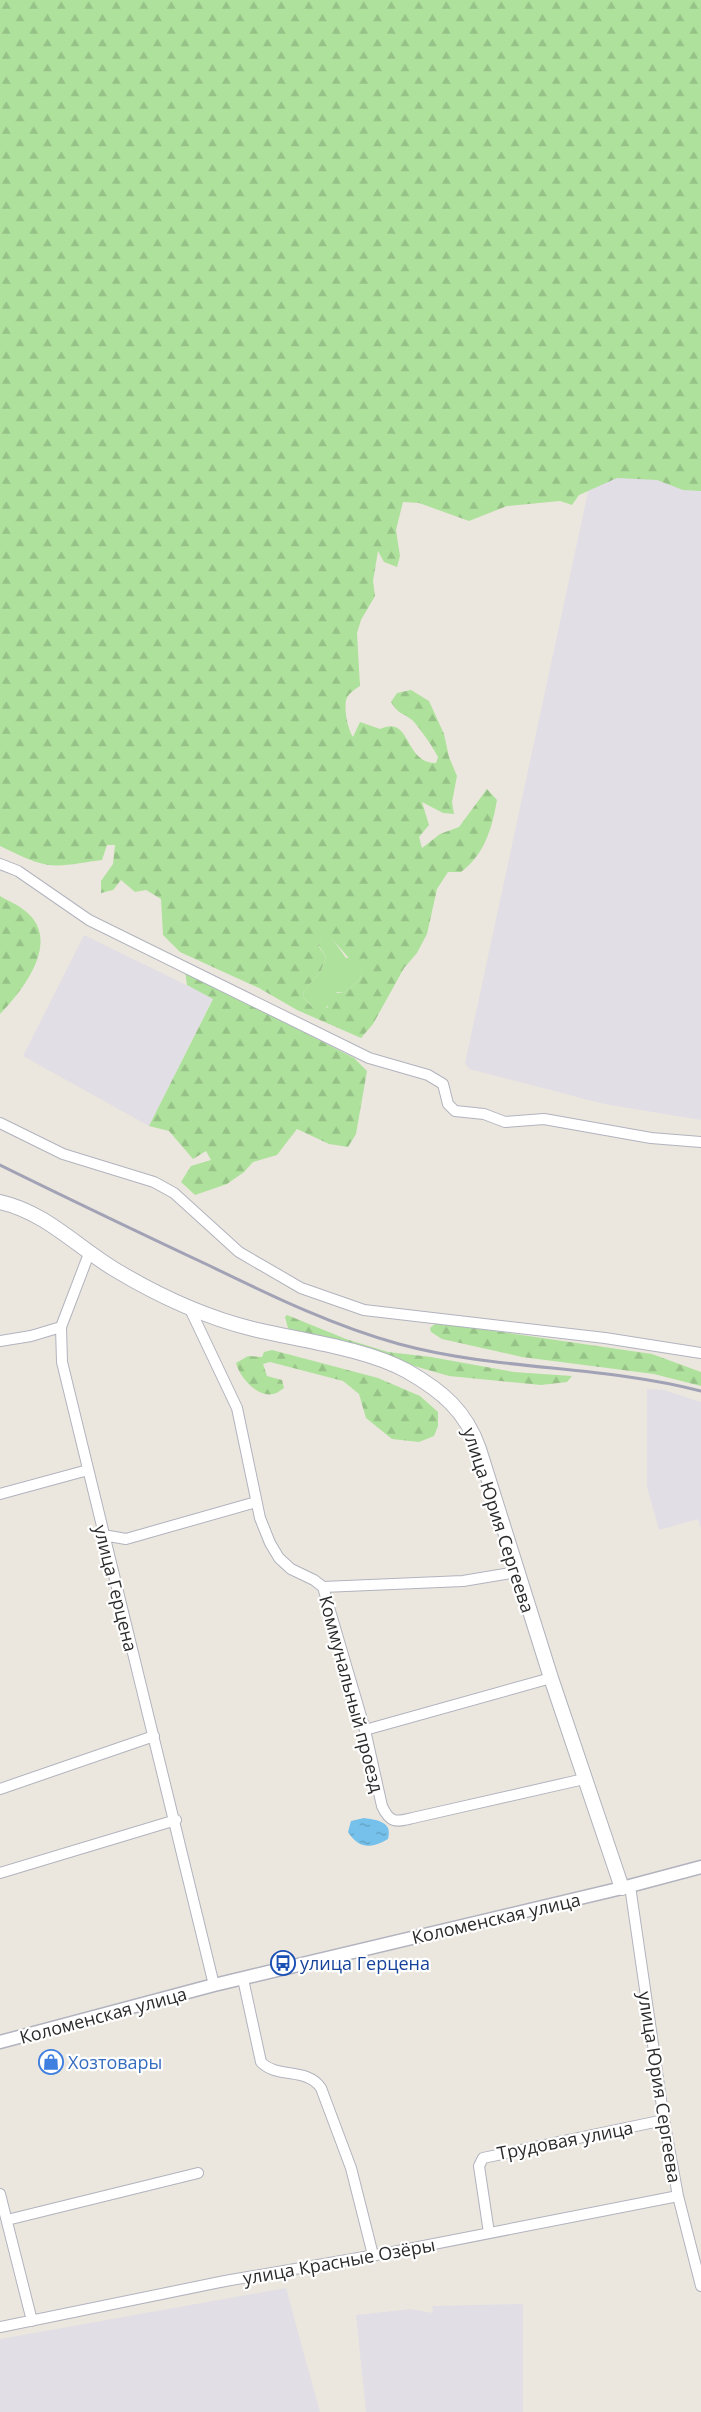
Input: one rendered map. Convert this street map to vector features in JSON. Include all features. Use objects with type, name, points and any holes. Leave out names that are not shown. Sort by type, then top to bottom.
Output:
[{"type":"main road","name":"улица Юрия Сергеева","points":[[0,1202],[44,1220],[113,1269],[190,1309],[251,1328],[364,1355],[404,1370],[434,1387],[461,1412],[473,1430],[584,1779],[626,1887]]},
{"type":"street","points":[[0,864],[18,871],[88,920],[369,1058],[428,1075],[443,1084],[448,1104],[455,1111],[484,1114],[505,1122],[544,1119],[651,1138],[701,1142]]},
{"type":"street","points":[[0,1123],[63,1154],[154,1182],[174,1193],[239,1252],[301,1288],[364,1310],[604,1338],[701,1353]]},
{"type":"street","name":"улица Герцена","points":[[90,1251],[61,1327],[62,1362],[103,1535],[176,1820],[214,1985]]},
{"type":"street","name":"Коммунальный проезд","points":[[190,1309],[237,1408],[256,1502],[270,1544],[291,1569],[314,1580],[323,1587],[364,1730],[382,1806],[387,1817],[395,1821],[417,1818],[584,1779]]},
{"type":"street","points":[[0,1340],[31,1336],[61,1327]]},
{"type":"street","points":[[0,1494],[88,1470]]},
{"type":"street","points":[[103,1535],[126,1539],[256,1502]]},
{"type":"street","points":[[323,1587],[463,1581],[517,1572]]},
{"type":"street","points":[[364,1730],[551,1678]]},
{"type":"street","points":[[0,1789],[154,1736]]},
{"type":"street","points":[[0,1873],[176,1820]]},
{"type":"street","name":"Коломенская улица","points":[[0,2042],[214,1985],[626,1887],[701,1867]]},
{"type":"street","name":"улица Юрия Сергеева","points":[[626,1887],[678,2196],[700,2286]]},
{"type":"street","points":[[243,1979],[261,2062],[271,2068],[316,2080],[321,2088],[351,2168],[373,2255]]},
{"type":"street","name":"Трудовая улица","points":[[489,2233],[479,2166],[483,2158],[664,2120]]},
{"type":"street","points":[[7,2220],[198,2173]]},
{"type":"street","points":[[0,2194],[32,2321]]},
{"type":"street","name":"улица Красные Озёры","points":[[0,2327],[225,2281],[373,2255],[678,2196]]},
{"type":"shaded area","points":[[594,464],[701,481],[701,1120],[604,1104],[469,1069],[465,1063]]},
{"type":"shaded area","points":[[84,935],[213,998],[149,1126],[23,1056]]},
{"type":"shaded area","points":[[647,1389],[664,1390],[701,1402],[701,1529],[698,1519],[659,1530],[647,1487]]},
{"type":"shaded area","points":[[286,2288],[320,2412],[0,2412],[0,2339]]},
{"type":"shaded area","points":[[523,2304],[523,2412],[366,2412],[356,2315],[411,2309],[433,2313],[432,2306]]},
{"type":"green space","points":[[0,0],[701,0],[701,491],[683,490],[657,480],[617,478],[579,495],[572,505],[560,501],[507,506],[469,521],[419,503],[403,502],[396,530],[400,556],[397,567],[384,562],[378,551],[373,581],[375,596],[361,620],[357,633],[360,686],[349,694],[346,701],[346,714],[350,730],[353,737],[360,722],[380,729],[390,726],[398,728],[418,756],[425,761],[436,763],[438,757],[422,733],[412,720],[399,711],[391,702],[397,693],[411,690],[429,701],[444,734],[449,757],[457,776],[452,802],[454,814],[443,813],[422,802],[429,825],[419,837],[422,848],[440,834],[459,827],[487,789],[497,800],[493,821],[482,849],[461,872],[448,872],[437,889],[427,934],[417,953],[404,968],[373,1024],[361,1038],[297,1010],[259,988],[180,952],[163,935],[161,899],[146,890],[135,892],[121,880],[113,890],[101,893],[101,881],[113,864],[115,845],[107,845],[102,860],[68,865],[48,865],[35,862],[0,846]],"holes":[[[321,937],[334,941],[353,963],[364,958],[360,979],[344,993],[328,993],[328,1007],[320,1009],[311,1005],[303,997],[304,991],[321,971],[326,957],[319,947]]]},
{"type":"green space","points":[[0,896],[24,910],[35,922],[40,935],[40,949],[36,964],[28,978],[10,1004],[0,1014]]},
{"type":"green space","points":[[321,936],[334,941],[346,958],[365,957],[360,979],[344,993],[337,992],[326,1008],[322,1010],[314,1007],[303,997],[304,991],[321,971],[326,957],[319,946]]},
{"type":"green space","points":[[185,971],[354,1058],[367,1071],[356,1134],[348,1147],[329,1144],[297,1129],[277,1155],[253,1162],[244,1172],[227,1184],[195,1195],[181,1182],[191,1166],[211,1160],[206,1151],[193,1159],[169,1131],[149,1126],[213,999],[187,985]]},
{"type":"green space","points":[[287,1315],[346,1339],[388,1352],[431,1357],[514,1372],[572,1376],[567,1382],[541,1385],[449,1376],[292,1331],[288,1328],[285,1317]]},
{"type":"green space","points":[[435,1324],[447,1324],[652,1354],[701,1372],[701,1386],[654,1374],[522,1357],[442,1339],[431,1332],[430,1328]]},
{"type":"green space","points":[[272,1350],[378,1378],[420,1396],[438,1412],[438,1426],[434,1436],[419,1442],[392,1439],[366,1418],[359,1394],[343,1381],[270,1362],[263,1364],[267,1376],[282,1380],[284,1388],[274,1394],[261,1393],[245,1380],[236,1363],[248,1356],[262,1357],[264,1352]]},
{"type":"water","points":[[364,1818],[379,1821],[386,1825],[389,1833],[388,1839],[371,1846],[356,1842],[348,1832],[351,1821]]},
{"type":"railway","points":[[0,1165],[278,1298],[374,1337],[436,1353],[512,1364],[626,1376],[701,1391]]},
{"type":"place","name":"улица Герцена","points":[[283,1963]]},
{"type":"place","name":"Хозтовары","points":[[51,2062]]}]
